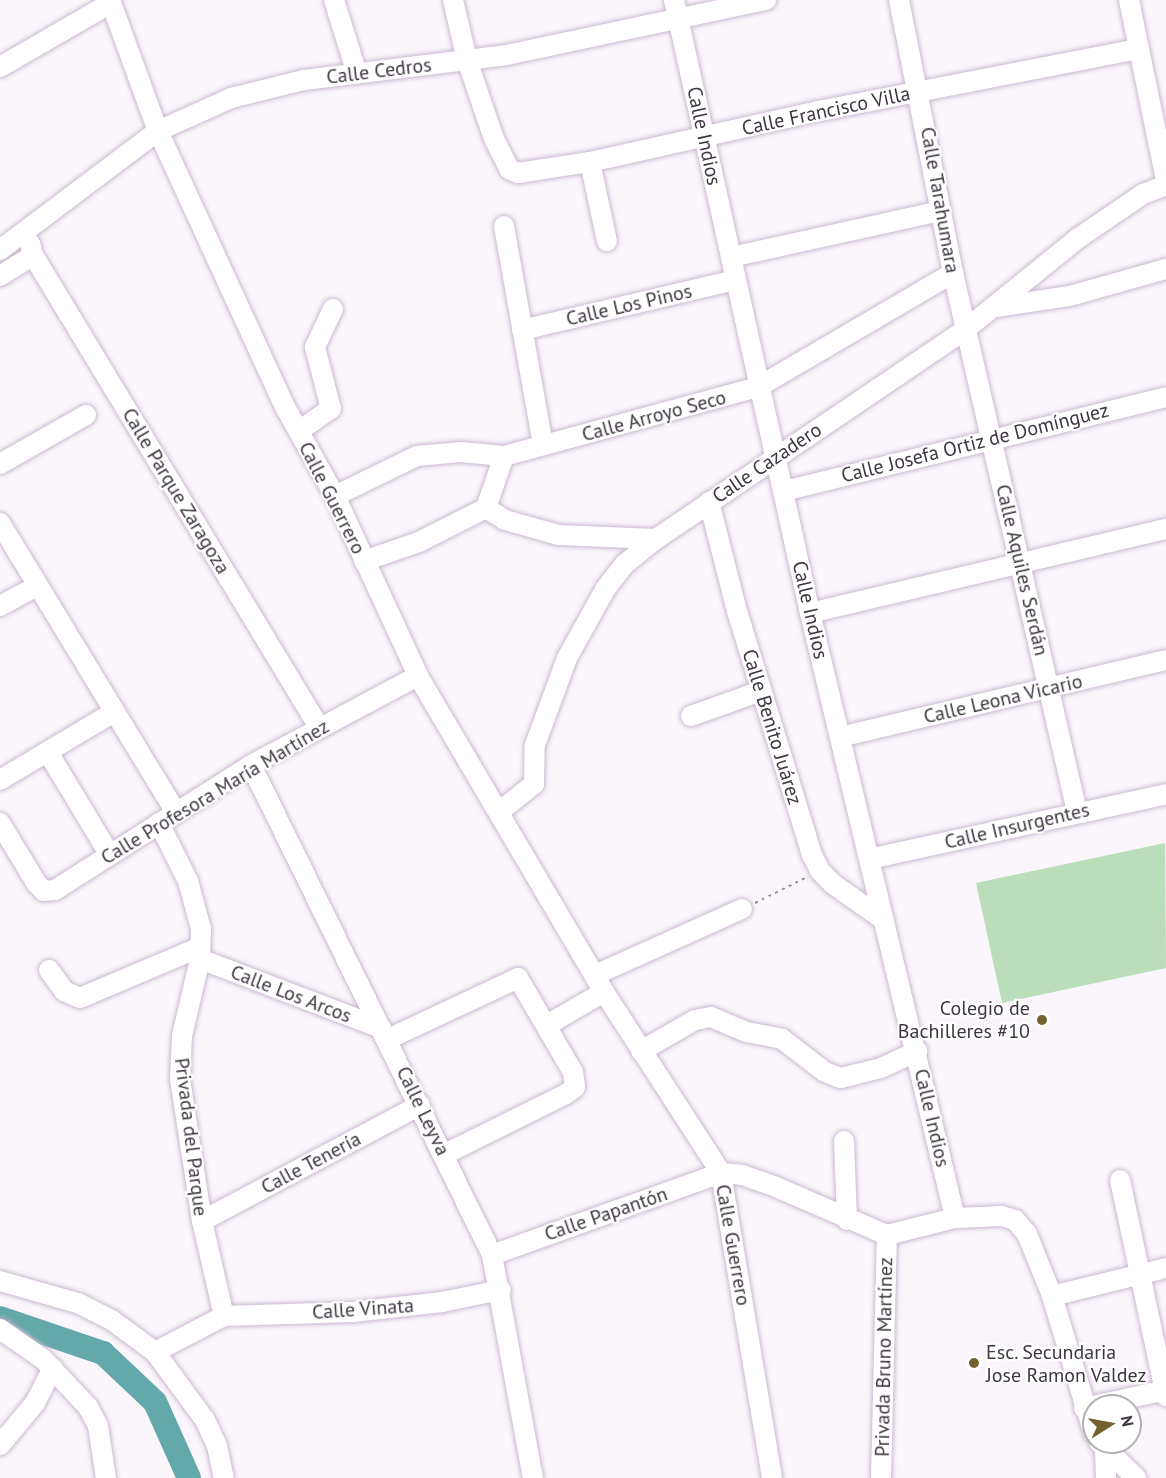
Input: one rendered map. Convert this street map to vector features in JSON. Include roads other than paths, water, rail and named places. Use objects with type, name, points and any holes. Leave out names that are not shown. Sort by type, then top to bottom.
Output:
[{"type":"street","points":[[334,0],[357,74]]},
{"type":"street","points":[[453,0],[467,60]]},
{"type":"street","name":"Calle Cedros","points":[[0,250],[158,131],[231,98],[271,85],[467,60],[676,9],[766,0]]},
{"type":"street","name":"Calle Tarahumara","points":[[899,0],[920,92],[953,273],[966,329]]},
{"type":"street","points":[[1129,0],[1165,176]]},
{"type":"street","points":[[0,67],[110,2]]},
{"type":"street","name":"Calle Guerrero","points":[[110,2],[158,131],[299,431],[335,496],[418,676],[604,992],[721,1173],[772,1478]]},
{"type":"street","name":"Calle Indios","points":[[676,9],[758,387],[784,491],[810,613],[956,1218]]},
{"type":"street","name":"Calle Francisco Villa","points":[[467,60],[494,139],[514,172],[590,162],[920,92],[1138,49]]},
{"type":"street","points":[[590,162],[607,241]]},
{"type":"street","name":"Calle Cazadero","points":[[499,812],[534,784],[536,739],[567,658],[606,588],[625,564],[709,502],[966,329],[996,307],[1077,239],[1143,194],[1165,176]]},
{"type":"street","points":[[731,257],[941,211]]},
{"type":"street","points":[[504,226],[543,445]]},
{"type":"street","points":[[0,276],[33,255],[28,229]]},
{"type":"street","name":"Calle Parque Zaragoza","points":[[33,255],[319,727]]},
{"type":"street","points":[[996,307],[1070,296],[1166,269]]},
{"type":"street","name":"Calle Arroyo Seco","points":[[335,496],[417,456],[462,452],[504,456],[758,387],[953,273]]},
{"type":"street","name":"Calle Los Pinos","points":[[522,330],[735,280]]},
{"type":"street","points":[[299,431],[331,409],[315,347],[333,309]]},
{"type":"street","name":"Calle Aquiles Serdán","points":[[966,329],[1077,812]]},
{"type":"street","name":"Calle Josefa Ortiz de Domínguez","points":[[784,491],[992,437],[1166,397]]},
{"type":"street","points":[[0,464],[86,415]]},
{"type":"street","points":[[364,561],[439,534],[486,508],[504,456]]},
{"type":"street","name":"Calle Benito Juárez","points":[[709,502],[803,833],[820,871],[884,920]]},
{"type":"street","points":[[486,508],[505,520],[558,535],[656,539]]},
{"type":"street","points":[[0,523],[176,812]]},
{"type":"street","points":[[810,613],[1166,529]]},
{"type":"street","points":[[0,606],[37,586]]},
{"type":"street","name":"Calle Leona Vicario","points":[[840,737],[1166,660]]},
{"type":"street","name":"Calle Profesora María Martínez","points":[[0,823],[33,879],[44,891],[55,890],[251,765],[418,676]]},
{"type":"street","points":[[691,716],[761,691]]},
{"type":"street","points":[[0,780],[49,754],[114,712]]},
{"type":"street","points":[[49,754],[110,855]]},
{"type":"street","name":"Calle Leyva","points":[[251,765],[445,1154],[492,1255],[501,1290],[533,1478]]},
{"type":"street","name":"Calle Insurgentes","points":[[869,859],[1166,794]]},
{"type":"street","name":"Privada del Parque","points":[[159,823],[196,903],[200,953],[179,1057],[202,1221],[224,1316]]},
{"type":"street","points":[[595,975],[742,909]]},
{"type":"street","points":[[49,970],[64,991],[80,998],[200,953]]},
{"type":"street","name":"Calle Los Arcos","points":[[200,953],[385,1033]]},
{"type":"street","points":[[385,1033],[517,978],[573,1072],[575,1087],[445,1154]]},
{"type":"street","points":[[547,1025],[604,992]]},
{"type":"street","points":[[641,1052],[674,1030],[705,1017],[782,1039],[825,1072],[841,1078],[881,1068],[917,1051]]},
{"type":"street","name":"Calle Tenería","points":[[202,1221],[420,1105]]},
{"type":"street","points":[[844,1140],[847,1220]]},
{"type":"street","points":[[721,1173],[742,1175],[776,1187],[847,1220],[887,1235],[956,1218],[1002,1216],[1015,1220],[1027,1234],[1052,1296],[1082,1401]]},
{"type":"street","name":"Calle Papantón","points":[[492,1255],[721,1173]]},
{"type":"street","points":[[1120,1180],[1166,1392],[1142,1397]]},
{"type":"street","name":"Privada Bruno Martínez","points":[[881,1478],[887,1235]]},
{"type":"street","points":[[1052,1296],[1166,1269]]},
{"type":"street","points":[[0,1281],[78,1303],[114,1322],[155,1352],[205,1420],[217,1446],[224,1478]]},
{"type":"street","name":"Calle Vinata","points":[[224,1316],[353,1311],[442,1302],[501,1290]]},
{"type":"street","points":[[155,1352],[224,1316]]},
{"type":"street","points":[[0,1329],[53,1368],[95,1419],[106,1478]]},
{"type":"street","points":[[0,1445],[35,1403],[53,1368]]},
{"type":"street","points":[[1101,1454],[1106,1478]]},
{"type":"street","points":[[1111,1454],[1136,1478]]},
{"type":"waterway","points":[[0,1318],[103,1353],[155,1402],[189,1478]]},
{"type":"place","name":"Colegio de Bachilleres #10","points":[[1042,1020]]},
{"type":"place","name":"Esc. Secundaria Jose Ramon Valdez","points":[[974,1363]]}]
